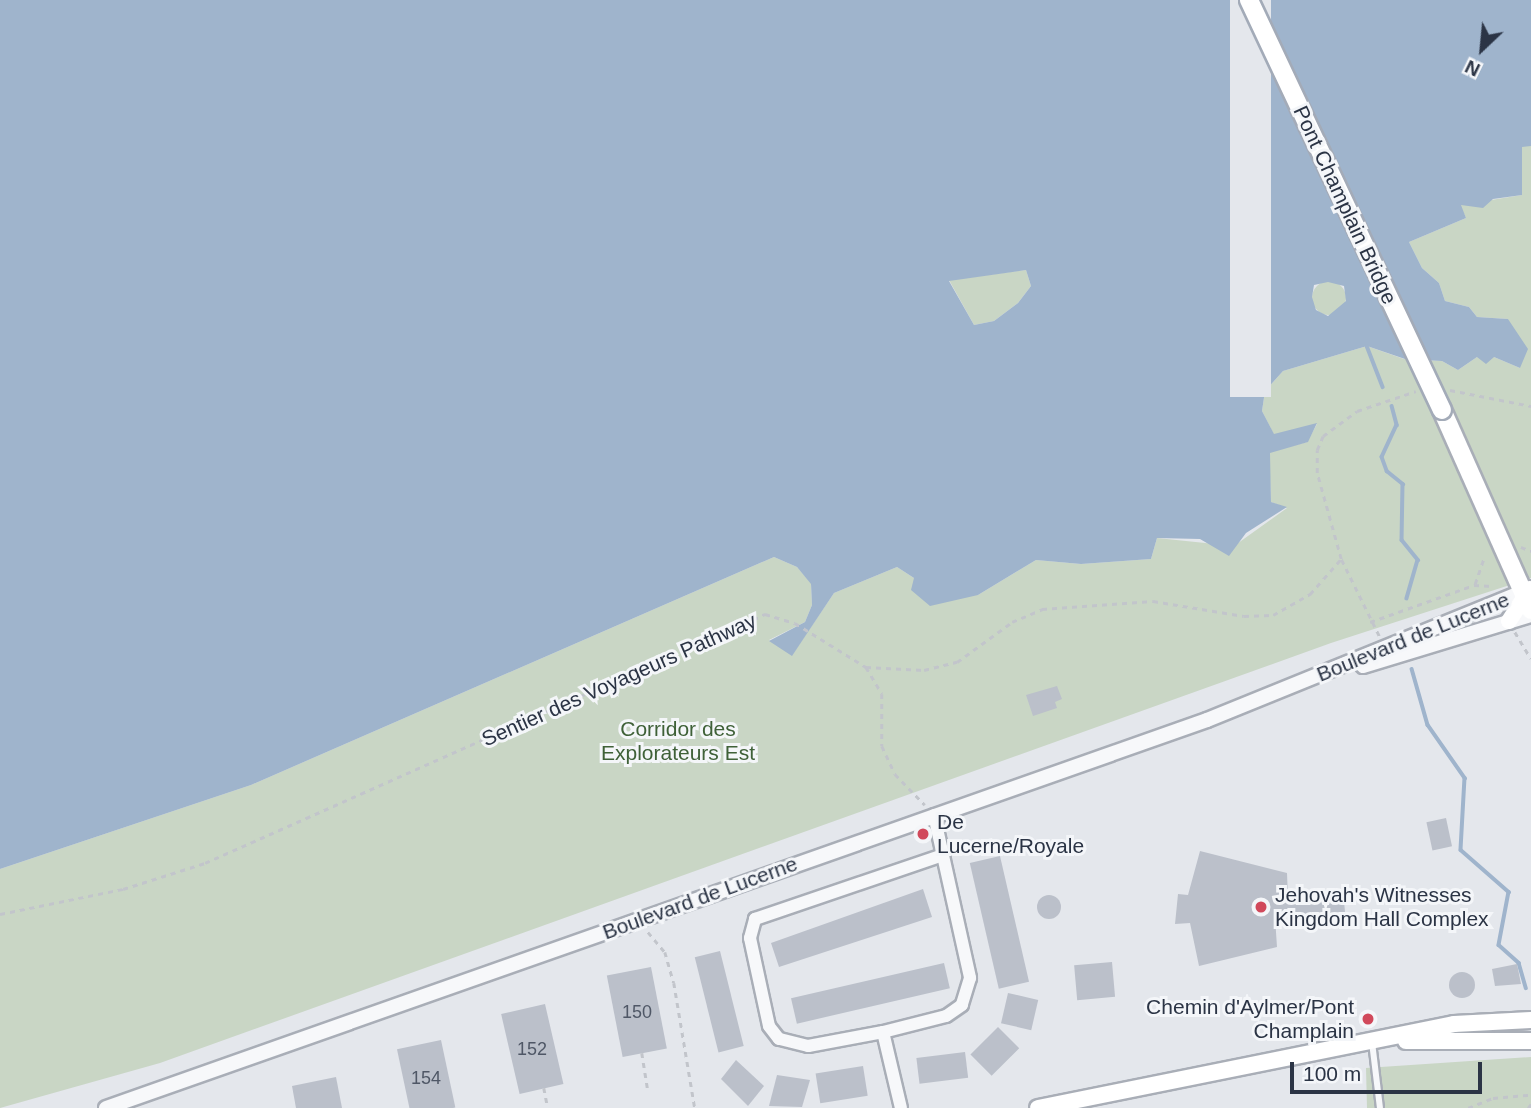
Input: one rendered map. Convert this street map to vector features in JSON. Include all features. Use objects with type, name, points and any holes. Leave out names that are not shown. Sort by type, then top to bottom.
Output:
[{"type":"main road","name":"Pont Champlain Bridge","points":[[1249,0],[1527,590],[1531,610]]},
{"type":"main road","points":[[1508,627],[1527,590]]},
{"type":"main road","points":[[1038,1108],[1066,1105],[1454,1024],[1531,1020]]},
{"type":"main road","points":[[1372,1041],[1531,1041]]},
{"type":"street","name":"Boulevard de Lucerne","points":[[106,1108],[1295,686],[1527,590]]},
{"type":"street","name":"Boulevard de Lucerne","points":[[1295,686],[1508,627],[1531,615]]},
{"type":"street","points":[[934,815],[943,855],[970,978],[967,996],[946,1016],[883,1032],[808,1046],[779,1039],[769,1026],[750,938],[755,919],[943,855]]},
{"type":"street","points":[[883,1032],[898,1106]]},
{"type":"lane","points":[[1372,1041],[1380,1108]]},
{"type":"path","points":[[1440,388],[1531,406]]},
{"type":"path","points":[[1386,648],[1370,622],[1341,559],[1317,473],[1323,436],[1376,401],[1426,390]]},
{"type":"path","points":[[1474,586],[1484,558]]},
{"type":"path","name":"Sentier des Voyageurs Pathway","points":[[0,914],[123,889],[205,863],[739,624],[774,614],[795,623],[866,667],[924,670],[957,662],[1012,622],[1070,605],[1153,601],[1244,616],[1273,614],[1310,594],[1341,559]]},
{"type":"path","points":[[1370,622],[1474,586],[1492,586]]},
{"type":"path","points":[[1508,627],[1516,632],[1531,659]]},
{"type":"path","points":[[866,667],[882,694],[882,746],[891,765],[934,815]]},
{"type":"path","points":[[642,918],[668,961],[695,1108]]},
{"type":"path","points":[[642,1053],[649,1089]]},
{"type":"path","points":[[544,1088],[548,1108]]},
{"type":"path","points":[[1468,1108],[1493,1098],[1531,1095]]},
{"type":"path","points":[[1528,1108],[1531,1104]]},
{"type":"green space","name":"Corridor des Explorateurs Est","points":[[1522,146],[1531,146],[1531,578],[1331,643],[160,1063],[0,1108],[0,869],[251,785],[774,557],[797,567],[811,583],[812,605],[805,622],[769,640],[792,655],[834,593],[897,567],[914,578],[978,595],[1036,560],[1081,564],[1151,559],[1157,538],[1234,546],[1287,508],[1271,502],[1269,452],[1307,442],[1317,424],[1274,435],[1262,411],[1265,391],[1283,371],[1367,346],[1404,359],[1442,361],[1458,370],[1477,357],[1494,357],[1520,368],[1508,319],[1477,317],[1469,307],[1445,301],[1439,283],[1422,268],[1409,242],[1466,218],[1460,205],[1522,195]]},
{"type":"green space","points":[[1026,270],[1031,286],[1018,303],[994,321],[974,325],[949,280]]},
{"type":"green space","points":[[1329,281],[1341,286],[1346,298],[1341,310],[1329,315],[1317,310],[1312,298],[1317,286]]},
{"type":"green space","points":[[1531,1057],[1531,1108],[1367,1108],[1366,1068]]},
{"type":"water","points":[[0,0],[1531,0],[1531,146],[1522,147],[1522,195],[1493,199],[1483,208],[1461,205],[1466,218],[1409,242],[1422,268],[1439,283],[1445,301],[1469,307],[1477,317],[1508,319],[1528,349],[1520,368],[1494,357],[1486,364],[1477,357],[1458,370],[1442,361],[1405,359],[1367,346],[1283,371],[1265,391],[1262,411],[1274,434],[1317,423],[1308,442],[1270,453],[1271,502],[1287,507],[1246,533],[1229,556],[1200,539],[1157,538],[1151,559],[1081,564],[1036,560],[978,595],[930,606],[911,590],[914,578],[897,567],[834,593],[792,656],[769,641],[805,622],[812,605],[811,584],[797,567],[774,557],[251,785],[0,869]],"holes":[[[1026,270],[1031,286],[1018,303],[994,321],[974,325],[949,281]],[[1328,282],[1344,286],[1346,301],[1328,316],[1316,310],[1312,297],[1314,285]]]},
{"type":"pier","points":[[1230,0],[1271,0],[1271,397],[1230,397]]},
{"type":"building","points":[[1057,686],[1062,699],[1055,702],[1057,708],[1033,716],[1026,695]]},
{"type":"building","points":[[1446,818],[1452,846],[1432,851],[1426,822]]},
{"type":"building","name":"Jehovah's Witnesses Kingdom Hall Complex","points":[[1200,851],[1287,873],[1288,898],[1344,901],[1345,912],[1275,917],[1277,947],[1199,966],[1190,923],[1175,924],[1178,894],[1188,895]]},
{"type":"building","points":[[1000,856],[1029,982],[999,989],[970,863]]},
{"type":"building","points":[[923,889],[932,917],[779,967],[771,943]]},
{"type":"building","points":[[1049,895],[1058,898],[1061,907],[1058,916],[1049,919],[1040,916],[1037,907],[1040,898]]},
{"type":"building","points":[[720,951],[744,1046],[718,1052],[695,957]]},
{"type":"building","points":[[1112,962],[1115,997],[1077,1000],[1074,965]]},
{"type":"building","points":[[944,963],[950,988],[797,1024],[791,998]]},
{"type":"building","points":[[1517,964],[1521,984],[1495,986],[1492,969]]},
{"type":"building","points":[[651,967],[667,1048],[623,1057],[607,976]]},
{"type":"building","points":[[1462,972],[1471,976],[1475,985],[1471,994],[1462,998],[1453,994],[1449,985],[1453,976]]},
{"type":"building","points":[[1008,993],[1038,1000],[1031,1030],[1001,1023]]},
{"type":"building","points":[[545,1004],[563,1084],[520,1094],[501,1014]]},
{"type":"building","points":[[998,1027],[1019,1048],[992,1076],[970,1055]]},
{"type":"building","points":[[441,1040],[455,1107],[409,1108],[397,1049]]},
{"type":"building","points":[[965,1052],[968,1078],[920,1084],[916,1058]]},
{"type":"building","points":[[736,1060],[764,1086],[748,1106],[721,1079]]},
{"type":"building","points":[[863,1066],[868,1096],[820,1103],[816,1074]]},
{"type":"building","points":[[777,1075],[810,1080],[802,1107],[769,1106]]},
{"type":"building","points":[[336,1077],[342,1108],[296,1108],[292,1086]]},
{"type":"waterway","points":[[1367,346],[1383,387]]},
{"type":"waterway","points":[[1392,406],[1397,425],[1382,457],[1387,471],[1403,484],[1402,540],[1418,560],[1407,598]]},
{"type":"waterway","points":[[1412,669],[1428,725],[1465,778],[1461,850],[1509,892],[1499,945],[1519,963],[1526,988]]},
{"type":"place","name":"De Lucerne/Royale","points":[[923,834]]},
{"type":"place","name":"Jehovah's Witnesses Kingdom Hall Complex","points":[[1261,907]]},
{"type":"place","name":"Chemin d'Aylmer/Pont Champlain","points":[[1368,1019]]}]
